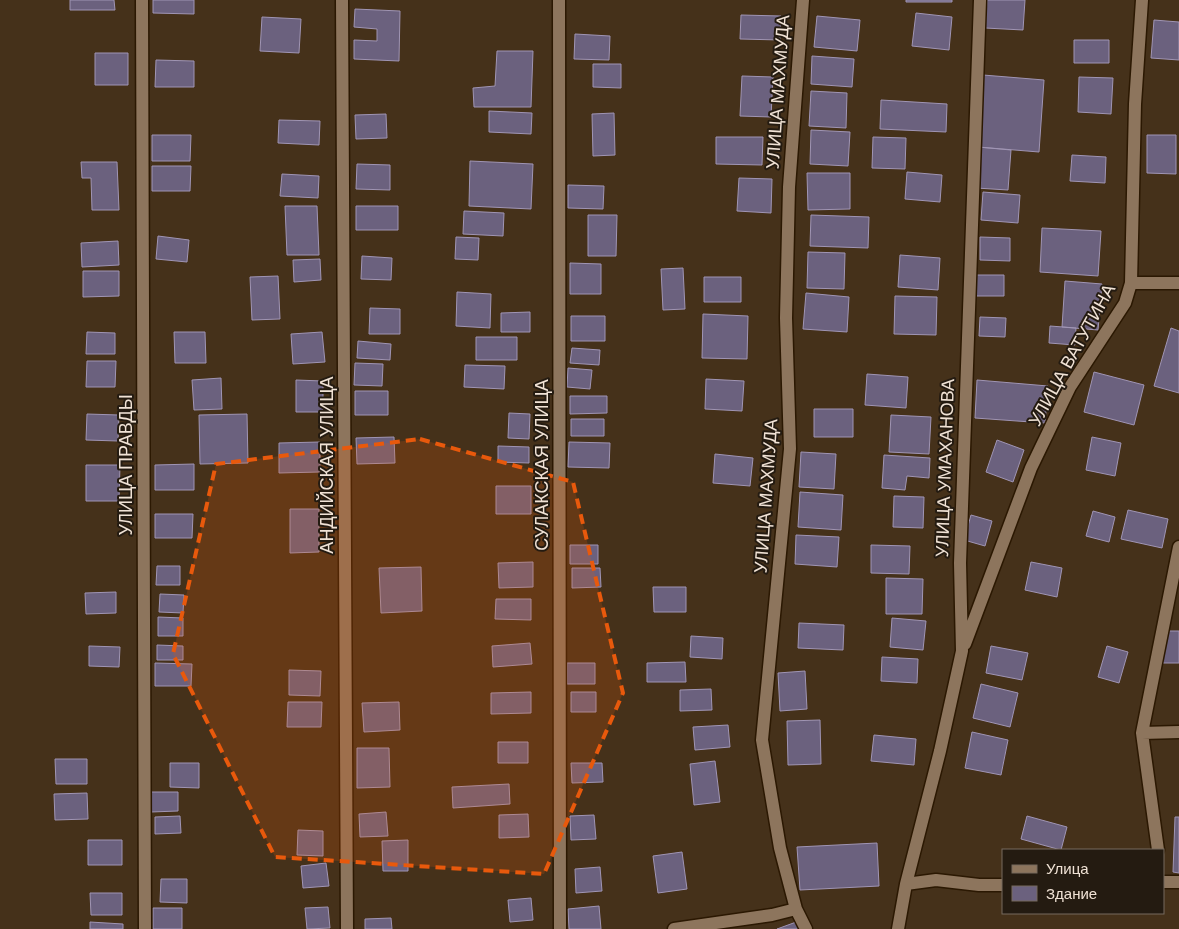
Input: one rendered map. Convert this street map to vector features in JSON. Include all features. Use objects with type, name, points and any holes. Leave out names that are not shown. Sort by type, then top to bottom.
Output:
[{"type":"street","name":"УЛИЦА ПРАВДЫ","points":[[142,0],[145,929]]},
{"type":"street","name":"АНДИЙСКАЯ УЛИЦА","points":[[342,0],[347,929]]},
{"type":"street","name":"СУЛАКСКАЯ УЛИЦА","points":[[559,0],[560,929]]},
{"type":"street","name":"УЛИЦА МАХМУДА","points":[[803,0],[789,187],[786,318],[790,448],[762,740],[780,848],[796,909],[806,929]]},
{"type":"street","name":"УЛИЦА УМАХАНОВА","points":[[898,929],[906,884],[940,751],[962,651],[960,563],[980,0]]},
{"type":"street","name":"УЛИЦА ВАТУТИНА","points":[[962,651],[1031,468],[1070,386],[1125,303],[1131,283],[1135,104],[1142,0]]},
{"type":"street","points":[[1131,283],[1179,283]]},
{"type":"street","points":[[1158,849],[1142,732],[1173,605],[1179,547]]},
{"type":"street","points":[[1142,732],[1179,732]]},
{"type":"street","points":[[906,884],[936,880],[979,886],[1002,885]]},
{"type":"street","points":[[1164,881],[1179,882]]},
{"type":"street","points":[[674,929],[772,916],[796,909]]},
{"type":"highlighted area","points":[[420,439],[573,482],[623,693],[544,874],[275,857],[173,654],[216,464]]},
{"type":"building","points":[[70,0],[114,0],[115,10],[70,10]]},
{"type":"building","points":[[153,0],[194,0],[194,14],[153,13]]},
{"type":"building","points":[[906,0],[952,0],[952,2],[906,2]]},
{"type":"building","points":[[987,0],[1025,0],[1023,30],[985,28]]},
{"type":"building","points":[[355,9],[400,11],[399,61],[354,59],[354,40],[377,41],[377,29],[354,27]]},
{"type":"building","points":[[916,13],[952,17],[949,50],[912,46]]},
{"type":"building","points":[[741,15],[781,16],[780,40],[740,39]]},
{"type":"building","points":[[817,16],[860,20],[857,51],[814,47]]},
{"type":"building","points":[[262,17],[301,19],[299,53],[260,51]]},
{"type":"building","points":[[1154,20],[1179,22],[1179,60],[1151,58]]},
{"type":"building","points":[[575,34],[610,36],[609,60],[574,59]]},
{"type":"building","points":[[1074,40],[1109,40],[1109,63],[1074,63]]},
{"type":"building","points":[[497,51],[533,51],[531,107],[474,107],[473,88],[495,86]]},
{"type":"building","points":[[95,53],[128,53],[128,85],[95,85]]},
{"type":"building","points":[[812,56],[854,59],[852,87],[811,84]]},
{"type":"building","points":[[156,60],[194,61],[194,87],[155,87]]},
{"type":"building","points":[[593,64],[621,64],[621,88],[593,87]]},
{"type":"building","points":[[983,75],[1044,80],[1039,152],[978,147]]},
{"type":"building","points":[[742,76],[773,77],[771,117],[740,116]]},
{"type":"building","points":[[1079,77],[1113,78],[1111,114],[1078,112]]},
{"type":"building","points":[[811,91],[847,93],[846,128],[809,126]]},
{"type":"building","points":[[881,100],[947,104],[946,132],[880,129]]},
{"type":"building","points":[[489,111],[532,113],[531,134],[489,132]]},
{"type":"building","points":[[614,113],[615,155],[593,156],[592,114]]},
{"type":"building","points":[[386,114],[387,138],[356,139],[355,115]]},
{"type":"building","points":[[279,120],[320,121],[319,145],[278,143]]},
{"type":"building","points":[[811,130],[850,132],[848,166],[810,164]]},
{"type":"building","points":[[152,135],[191,135],[190,161],[152,161]]},
{"type":"building","points":[[1147,135],[1176,135],[1176,174],[1147,173]]},
{"type":"building","points":[[716,137],[763,137],[762,165],[716,164]]},
{"type":"building","points":[[873,137],[906,138],[905,169],[872,168]]},
{"type":"building","points":[[978,147],[1011,150],[1008,190],[976,188]]},
{"type":"building","points":[[1072,155],[1106,157],[1105,183],[1070,181]]},
{"type":"building","points":[[470,161],[533,164],[531,209],[469,206]]},
{"type":"building","points":[[81,162],[117,162],[119,210],[92,210],[91,178],[82,178]]},
{"type":"building","points":[[357,164],[390,165],[390,190],[356,189]]},
{"type":"building","points":[[152,166],[191,166],[190,191],[152,191]]},
{"type":"building","points":[[907,172],[942,175],[940,202],[905,199]]},
{"type":"building","points":[[807,173],[850,173],[850,209],[808,210]]},
{"type":"building","points":[[282,174],[319,176],[318,198],[280,196]]},
{"type":"building","points":[[739,178],[772,179],[771,213],[737,211]]},
{"type":"building","points":[[568,185],[604,186],[603,209],[568,208]]},
{"type":"building","points":[[983,192],[1020,195],[1018,223],[981,220]]},
{"type":"building","points":[[285,206],[317,206],[319,255],[287,255]]},
{"type":"building","points":[[356,206],[398,206],[398,230],[356,230]]},
{"type":"building","points":[[464,211],[504,213],[503,236],[463,234]]},
{"type":"building","points":[[588,215],[617,215],[616,256],[588,256]]},
{"type":"building","points":[[811,215],[869,217],[868,248],[810,246]]},
{"type":"building","points":[[1042,228],[1101,231],[1098,276],[1040,272]]},
{"type":"building","points":[[158,236],[189,240],[187,262],[156,259]]},
{"type":"building","points":[[456,237],[479,238],[478,260],[455,259]]},
{"type":"building","points":[[980,237],[1010,238],[1010,261],[980,260]]},
{"type":"building","points":[[118,241],[119,265],[82,267],[81,243]]},
{"type":"building","points":[[808,252],[845,253],[844,289],[807,288]]},
{"type":"building","points":[[900,255],[940,258],[938,290],[898,287]]},
{"type":"building","points":[[362,256],[392,258],[391,280],[361,279]]},
{"type":"building","points":[[320,259],[321,280],[294,282],[293,260]]},
{"type":"building","points":[[570,263],[601,264],[601,294],[570,294]]},
{"type":"building","points":[[683,268],[685,309],[663,310],[661,269]]},
{"type":"building","points":[[83,271],[119,271],[119,296],[83,297]]},
{"type":"building","points":[[974,275],[1004,275],[1004,296],[974,296]]},
{"type":"building","points":[[278,276],[280,319],[252,320],[250,277]]},
{"type":"building","points":[[704,277],[741,277],[741,302],[704,302]]},
{"type":"building","points":[[1065,281],[1102,284],[1098,330],[1062,327]]},
{"type":"building","points":[[457,292],[491,294],[490,328],[456,326]]},
{"type":"building","points":[[806,293],[849,297],[847,332],[803,329]]},
{"type":"building","points":[[895,296],[937,297],[936,335],[894,334]]},
{"type":"building","points":[[370,308],[400,309],[400,334],[369,334]]},
{"type":"building","points":[[530,312],[530,332],[501,332],[501,313]]},
{"type":"building","points":[[703,314],[748,316],[747,359],[702,358]]},
{"type":"building","points":[[571,316],[605,316],[605,341],[571,341]]},
{"type":"building","points":[[980,317],[1006,318],[1005,337],[979,336]]},
{"type":"building","points":[[1050,326],[1076,328],[1075,345],[1049,343]]},
{"type":"building","points":[[1171,328],[1179,331],[1179,393],[1154,386]]},
{"type":"building","points":[[87,332],[115,333],[115,354],[86,354]]},
{"type":"building","points":[[174,332],[205,332],[206,363],[175,363]]},
{"type":"building","points":[[322,332],[325,362],[293,364],[291,334]]},
{"type":"building","points":[[476,337],[517,337],[517,360],[476,360]]},
{"type":"building","points":[[358,341],[391,344],[390,360],[357,358]]},
{"type":"building","points":[[572,348],[600,350],[599,365],[570,363]]},
{"type":"building","points":[[87,361],[116,361],[115,387],[86,387]]},
{"type":"building","points":[[355,363],[383,364],[382,386],[354,385]]},
{"type":"building","points":[[465,365],[505,366],[504,389],[464,387]]},
{"type":"building","points":[[568,368],[592,370],[590,389],[567,387]]},
{"type":"building","points":[[1094,372],[1144,385],[1134,425],[1084,412]]},
{"type":"building","points":[[867,374],[908,377],[906,408],[865,405]]},
{"type":"building","points":[[221,378],[222,409],[194,410],[192,380]]},
{"type":"building","points":[[706,379],[744,381],[742,411],[705,409]]},
{"type":"building","points":[[296,380],[323,381],[323,412],[296,412]]},
{"type":"building","points":[[977,380],[1048,386],[1045,423],[975,418]]},
{"type":"building","points":[[355,391],[388,391],[388,415],[355,415]]},
{"type":"building","points":[[570,396],[607,396],[607,413],[570,414]]},
{"type":"building","points":[[814,409],[853,409],[853,437],[814,437]]},
{"type":"building","points":[[509,413],[530,414],[529,439],[508,438]]},
{"type":"building","points":[[87,414],[119,415],[118,441],[86,440]]},
{"type":"building","points":[[247,414],[248,463],[200,464],[199,415]]},
{"type":"building","points":[[891,415],[931,417],[929,454],[889,452]]},
{"type":"building","points":[[571,419],[604,419],[604,436],[571,436]]},
{"type":"building","points":[[394,437],[395,463],[357,464],[356,438]]},
{"type":"building","points":[[1092,437],[1121,443],[1115,476],[1086,470]]},
{"type":"building","points":[[997,440],[1024,450],[1013,482],[986,472]]},
{"type":"building","points":[[320,442],[320,472],[279,473],[279,443]]},
{"type":"building","points":[[569,442],[610,443],[609,468],[568,467]]},
{"type":"building","points":[[498,446],[529,447],[529,463],[498,462]]},
{"type":"building","points":[[801,452],[836,454],[834,489],[799,487]]},
{"type":"building","points":[[715,454],[753,458],[750,486],[713,483]]},
{"type":"building","points":[[884,455],[930,458],[929,478],[907,476],[905,490],[882,488]]},
{"type":"building","points":[[194,464],[194,490],[155,490],[155,465]]},
{"type":"building","points":[[86,465],[120,465],[119,501],[86,501]]},
{"type":"building","points":[[496,486],[531,486],[531,514],[496,514]]},
{"type":"building","points":[[800,492],[843,495],[841,530],[798,527]]},
{"type":"building","points":[[894,496],[924,497],[923,528],[893,527]]},
{"type":"building","points":[[290,509],[319,509],[319,552],[290,553]]},
{"type":"building","points":[[1128,510],[1168,519],[1162,548],[1121,539]]},
{"type":"building","points":[[1093,511],[1115,517],[1109,542],[1086,536]]},
{"type":"building","points":[[155,514],[193,514],[192,538],[155,538]]},
{"type":"building","points":[[971,515],[992,521],[985,546],[964,540]]},
{"type":"building","points":[[796,535],[839,537],[837,567],[795,564]]},
{"type":"building","points":[[570,545],[598,545],[598,564],[570,564]]},
{"type":"building","points":[[871,545],[910,546],[909,574],[871,573]]},
{"type":"building","points":[[533,562],[533,587],[499,588],[498,563]]},
{"type":"building","points":[[1031,562],[1062,568],[1057,597],[1025,590]]},
{"type":"building","points":[[157,566],[180,566],[180,585],[156,585]]},
{"type":"building","points":[[421,567],[422,611],[381,613],[379,568]]},
{"type":"building","points":[[572,568],[600,568],[601,587],[572,588]]},
{"type":"building","points":[[886,578],[923,579],[922,614],[886,614]]},
{"type":"building","points":[[653,587],[686,587],[686,612],[654,612]]},
{"type":"building","points":[[116,592],[116,613],[86,614],[85,593]]},
{"type":"building","points":[[160,594],[184,595],[183,613],[159,612]]},
{"type":"building","points":[[496,599],[531,599],[531,620],[495,619]]},
{"type":"building","points":[[158,617],[183,618],[183,636],[158,636]]},
{"type":"building","points":[[892,618],[926,621],[923,650],[890,647]]},
{"type":"building","points":[[799,623],[844,625],[843,650],[798,648]]},
{"type":"building","points":[[1163,631],[1179,631],[1179,663],[1163,663]]},
{"type":"building","points":[[691,636],[723,638],[722,659],[690,657]]},
{"type":"building","points":[[530,643],[532,664],[493,667],[492,646]]},
{"type":"building","points":[[157,645],[183,646],[183,660],[157,660]]},
{"type":"building","points":[[89,646],[120,647],[119,667],[89,666]]},
{"type":"building","points":[[991,646],[1028,653],[1022,680],[986,673]]},
{"type":"building","points":[[1107,646],[1128,652],[1119,683],[1098,677]]},
{"type":"building","points":[[882,657],[918,659],[917,683],[881,681]]},
{"type":"building","points":[[685,662],[686,682],[647,682],[647,663]]},
{"type":"building","points":[[155,663],[192,664],[191,686],[155,686]]},
{"type":"building","points":[[567,663],[595,663],[595,684],[567,684]]},
{"type":"building","points":[[289,670],[321,671],[320,696],[289,695]]},
{"type":"building","points":[[805,671],[807,709],[780,711],[778,673]]},
{"type":"building","points":[[981,684],[1018,693],[1010,727],[973,718]]},
{"type":"building","points":[[711,689],[712,710],[680,711],[680,690]]},
{"type":"building","points":[[531,692],[531,713],[491,714],[491,693]]},
{"type":"building","points":[[571,692],[596,692],[596,712],[571,712]]},
{"type":"building","points":[[288,702],[322,702],[321,727],[287,727]]},
{"type":"building","points":[[399,702],[400,730],[364,732],[362,703]]},
{"type":"building","points":[[820,720],[821,764],[788,765],[787,721]]},
{"type":"building","points":[[728,725],[730,747],[695,750],[693,727]]},
{"type":"building","points":[[972,732],[1008,740],[1001,775],[965,768]]},
{"type":"building","points":[[874,735],[916,739],[914,765],[871,761]]},
{"type":"building","points":[[498,742],[528,742],[528,763],[498,763]]},
{"type":"building","points":[[357,748],[389,748],[390,787],[357,788]]},
{"type":"building","points":[[55,759],[87,759],[87,784],[56,784]]},
{"type":"building","points":[[715,761],[720,802],[694,805],[690,764]]},
{"type":"building","points":[[170,763],[199,763],[199,788],[170,787]]},
{"type":"building","points":[[571,763],[602,763],[603,782],[572,783]]},
{"type":"building","points":[[509,784],[510,804],[453,808],[452,787]]},
{"type":"building","points":[[151,792],[178,792],[178,811],[151,812]]},
{"type":"building","points":[[87,793],[88,819],[55,820],[54,794]]},
{"type":"building","points":[[386,812],[388,836],[360,837],[359,814]]},
{"type":"building","points":[[528,814],[529,837],[499,838],[499,815]]},
{"type":"building","points":[[594,815],[596,839],[571,840],[570,816]]},
{"type":"building","points":[[180,816],[181,833],[155,834],[155,817]]},
{"type":"building","points":[[1027,816],[1067,827],[1061,849],[1021,839]]},
{"type":"building","points":[[1175,817],[1179,817],[1179,873],[1173,872]]},
{"type":"building","points":[[298,830],[323,831],[323,856],[297,855]]},
{"type":"building","points":[[88,840],[122,840],[122,865],[88,865]]},
{"type":"building","points":[[408,840],[408,871],[383,871],[382,841]]},
{"type":"building","points":[[877,843],[879,886],[800,890],[797,847]]},
{"type":"building","points":[[682,852],[687,889],[658,893],[653,856]]},
{"type":"building","points":[[326,863],[329,886],[303,888],[301,866]]},
{"type":"building","points":[[600,867],[602,891],[576,893],[575,869]]},
{"type":"building","points":[[161,879],[187,879],[187,903],[160,902]]},
{"type":"building","points":[[90,893],[122,893],[122,915],[91,915]]},
{"type":"building","points":[[531,898],[533,920],[510,922],[508,900]]},
{"type":"building","points":[[599,906],[601,929],[569,929],[568,909]]},
{"type":"building","points":[[328,907],[330,928],[307,929],[305,908]]},
{"type":"building","points":[[153,908],[182,908],[182,929],[153,929]]},
{"type":"building","points":[[391,918],[392,929],[365,929],[365,919]]},
{"type":"building","points":[[799,921],[802,929],[777,929]]},
{"type":"building","points":[[90,922],[123,924],[123,929],[90,929]]}]
